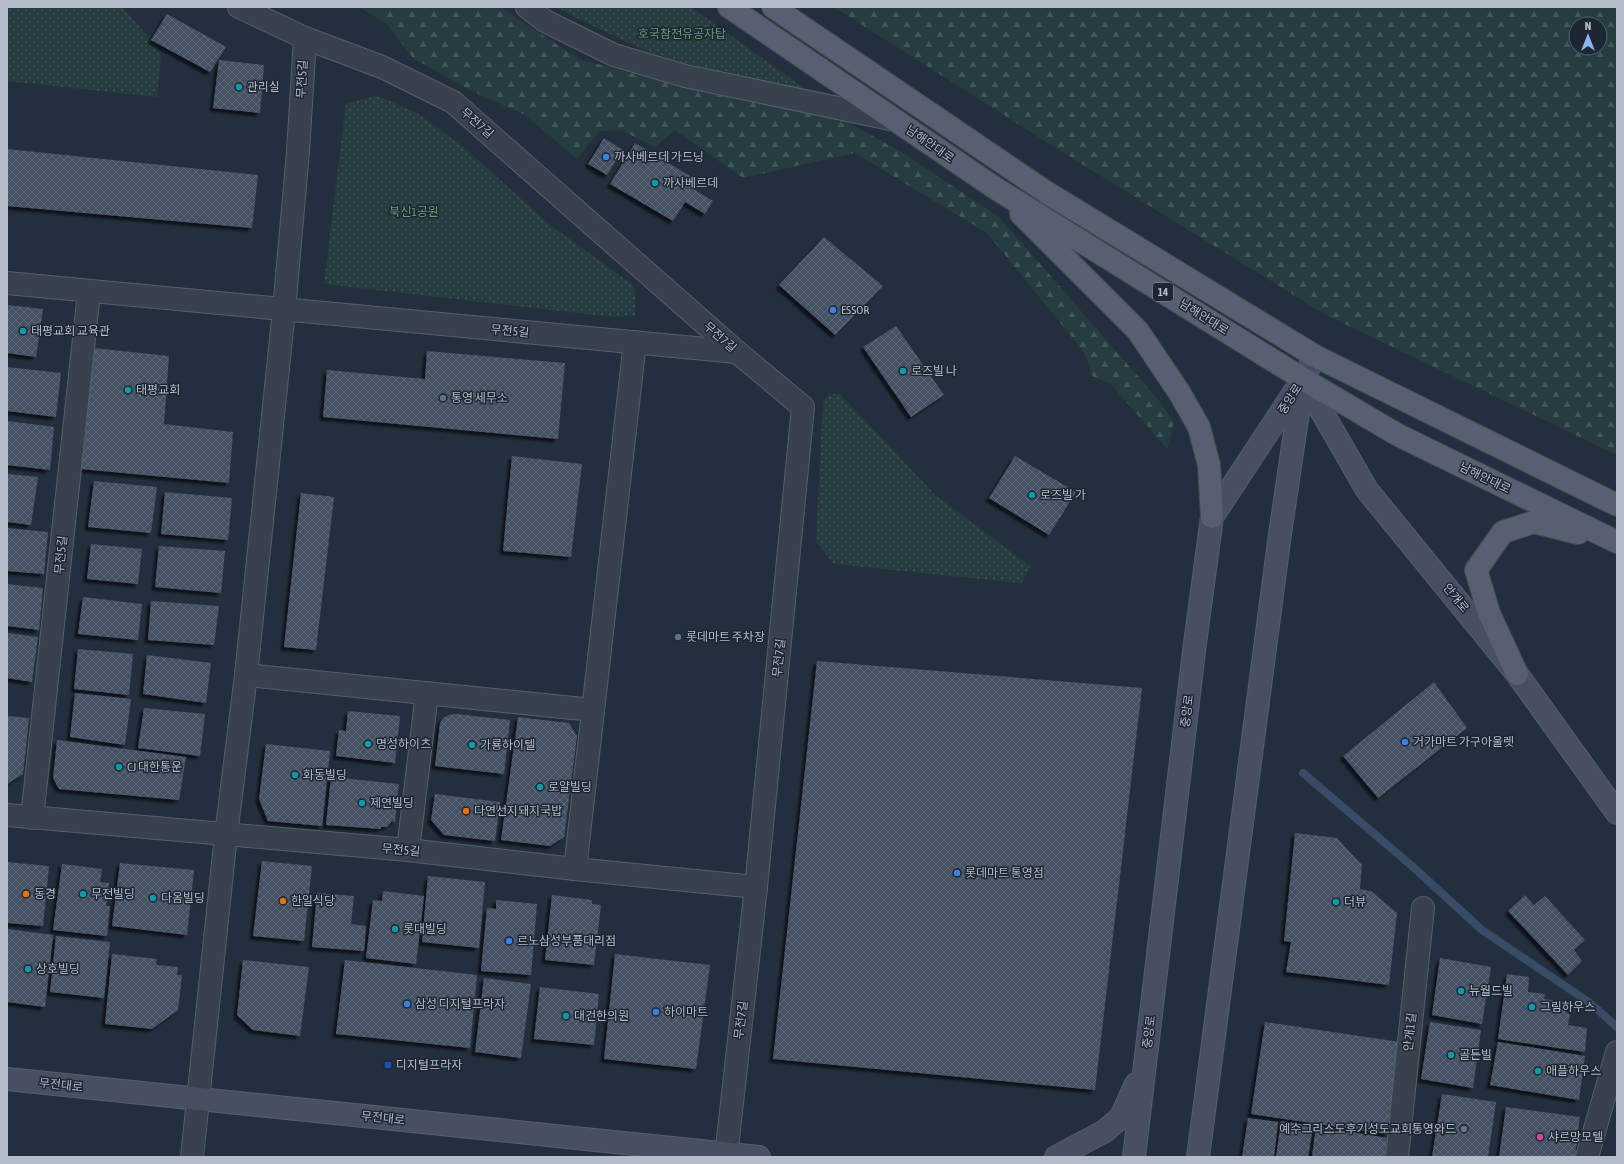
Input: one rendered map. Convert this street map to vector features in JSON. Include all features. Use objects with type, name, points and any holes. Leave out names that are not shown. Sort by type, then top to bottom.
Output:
[{"type":"main road","name":"남해안대로","points":[[730,7],[995,188],[1303,379],[1398,435],[1617,542]]},
{"type":"main road","name":"남해안대로","points":[[773,7],[1046,192],[1315,356],[1617,505]]},
{"type":"main road","points":[[995,188],[1138,331],[1179,392],[1199,427],[1207,457],[1209,465],[1212,517]]},
{"type":"main road","points":[[1517,674],[1488,613],[1476,570],[1503,532],[1534,522],[1617,542]]},
{"type":"street","name":"무전7길","points":[[239,7],[305,38],[382,68],[454,102],[737,352],[803,407],[756,887],[726,1155]]},
{"type":"street","points":[[527,7],[545,21],[614,55],[684,76],[895,120]]},
{"type":"street","name":"무전5길","points":[[192,1157],[226,834],[246,675],[284,310],[298,152],[305,38]]},
{"type":"street","name":"무전5길","points":[[7,283],[89,292],[737,352]]},
{"type":"street","name":"무전5길","points":[[32,818],[89,292]]},
{"type":"street","points":[[635,342],[576,869],[756,887]]},
{"type":"street","points":[[1303,379],[1315,356]]},
{"type":"street","name":"중앙로","points":[[1134,1157],[1194,651],[1212,517],[1303,379]]},
{"type":"street","name":"중앙로","points":[[1198,1157],[1280,534],[1303,379]]},
{"type":"street","name":"안개로","points":[[1303,379],[1367,490],[1517,674],[1617,813]]},
{"type":"street","points":[[246,675],[593,710]]},
{"type":"street","points":[[408,850],[427,693]]},
{"type":"street","name":"무전5길","points":[[7,815],[408,850],[576,869]]},
{"type":"street","name":"안개1길","points":[[1397,1157],[1423,908]]},
{"type":"street","points":[[1587,1157],[1617,1052]]},
{"type":"street","points":[[1056,1157],[1105,1131],[1122,1117],[1145,1061]]},
{"type":"street","name":"무전대로","points":[[7,1079],[726,1155],[759,1157]]},
{"type":"green space","points":[[7,7],[122,7],[151,40],[161,55],[157,97],[7,81]]},
{"type":"green space","points":[[359,7],[500,7],[579,59],[689,89],[848,122],[903,153],[1000,218],[1157,398],[1174,422],[1167,449],[1110,383],[1093,377],[1084,352],[987,233],[855,153],[743,178],[675,130],[655,147],[621,130],[600,131],[577,159],[525,115],[472,91],[413,58],[386,23]]},
{"type":"green space","name":"호국참전유공자탑","points":[[557,7],[691,7],[805,89],[790,90],[710,71],[649,52],[574,17]]},
{"type":"green space","points":[[834,7],[1617,7],[1617,455],[1326,315],[1051,145]]},
{"type":"green space","name":"북신1공원","points":[[378,96],[417,113],[466,149],[550,225],[633,285],[635,316],[613,317],[324,284],[346,103]]},
{"type":"green space","points":[[829,394],[840,394],[935,495],[1031,567],[1021,583],[834,564],[816,542],[823,401]]},
{"type":"building","points":[[167,14],[226,47],[210,72],[151,40]]},
{"type":"building","name":"관리실","points":[[219,60],[264,65],[260,113],[213,108]]},
{"type":"building","name":"까사베르데 가드닝","points":[[604,138],[623,150],[607,175],[588,164]]},
{"type":"building","name":"까사베르데","points":[[635,143],[700,182],[695,190],[713,201],[705,214],[685,202],[673,221],[610,184]]},
{"type":"building","points":[[7,149],[258,175],[252,228],[7,206]]},
{"type":"building","name":"ESSOR","points":[[824,237],[883,286],[835,335],[779,285]]},
{"type":"building","name":"태평교회 교육관","points":[[7,305],[43,309],[36,357],[7,353]]},
{"type":"building","name":"로즈빌 나","points":[[896,326],[944,395],[911,417],[863,347]]},
{"type":"building","name":"태평교회","points":[[94,348],[169,356],[164,424],[233,432],[229,483],[81,469]]},
{"type":"building","name":"통영 세무소","points":[[427,351],[565,363],[558,439],[323,417],[327,370],[425,379]]},
{"type":"building","points":[[7,367],[61,373],[56,417],[7,411]]},
{"type":"building","points":[[7,421],[54,427],[50,470],[7,465]]},
{"type":"building","points":[[512,456],[582,464],[571,557],[503,551]]},
{"type":"building","name":"로즈빌 가","points":[[1015,456],[1076,492],[1049,535],[989,498]]},
{"type":"building","points":[[7,474],[38,477],[31,525],[7,522]]},
{"type":"building","points":[[94,481],[157,487],[151,533],[88,527]]},
{"type":"building","points":[[165,492],[232,498],[228,540],[161,534]]},
{"type":"building","points":[[301,493],[334,497],[316,650],[284,647]]},
{"type":"building","points":[[7,528],[48,532],[44,574],[7,571]]},
{"type":"building","points":[[91,544],[142,549],[138,584],[87,579]]},
{"type":"building","points":[[159,546],[225,551],[221,593],[155,587]]},
{"type":"building","points":[[7,584],[43,588],[39,630],[7,626]]},
{"type":"building","points":[[83,597],[142,604],[138,640],[78,634]]},
{"type":"building","points":[[151,601],[219,606],[214,645],[148,640]]},
{"type":"building","points":[[7,633],[38,637],[32,682],[7,678]]},
{"type":"building","points":[[78,649],[133,654],[129,695],[74,689]]},
{"type":"building","points":[[147,655],[211,663],[206,703],[143,694]]},
{"type":"building","name":"롯데마트 통영점","points":[[817,661],[1142,688],[1095,1090],[773,1059]]},
{"type":"building","name":"거가마트 가구아울렛","points":[[1434,682],[1467,728],[1378,798],[1343,756]]},
{"type":"building","points":[[75,693],[131,699],[125,745],[70,737]]},
{"type":"building","points":[[144,708],[205,714],[200,756],[138,748]]},
{"type":"building","name":"명성하이츠","points":[[348,711],[400,716],[395,763],[336,756],[339,730],[346,731]]},
{"type":"building","name":"가룡하이텔","points":[[456,714],[510,720],[504,774],[435,766],[440,723],[443,718]]},
{"type":"building","points":[[7,716],[29,718],[23,774],[7,784]]},
{"type":"building","name":"로얄빌딩","points":[[518,717],[569,723],[577,736],[564,837],[550,846],[501,840]]},
{"type":"building","name":"CJ 대한통운","points":[[57,740],[186,757],[179,800],[59,789],[53,778]]},
{"type":"building","name":"화동빌딩","points":[[266,744],[330,751],[322,826],[268,821],[259,799]]},
{"type":"building","name":"제연빌딩","points":[[331,777],[399,784],[395,822],[392,821],[387,827],[381,827],[381,829],[326,825]]},
{"type":"building","name":"다연선지돼지국밥","points":[[435,794],[500,802],[495,841],[444,835],[431,820]]},
{"type":"building","name":"더뷰","points":[[1295,833],[1337,838],[1362,865],[1360,889],[1371,891],[1397,913],[1389,985],[1286,972],[1291,942],[1284,941]]},
{"type":"building","name":"한일식당","points":[[262,861],[312,866],[304,941],[253,936]]},
{"type":"building","name":"동경","points":[[7,862],[49,866],[43,926],[7,923]]},
{"type":"building","name":"다옴빌딩","points":[[120,863],[194,870],[187,935],[112,926]]},
{"type":"building","name":"무전빌딩","points":[[62,864],[102,869],[100,882],[109,883],[106,906],[110,906],[107,936],[53,930]]},
{"type":"building","points":[[428,876],[485,882],[479,948],[422,942]]},
{"type":"building","name":"롯대빌딩","points":[[383,891],[424,896],[416,964],[366,958],[373,900],[382,901]]},
{"type":"building","points":[[317,893],[354,896],[351,924],[366,926],[364,951],[312,947]]},
{"type":"building","points":[[552,895],[592,900],[592,904],[601,905],[594,965],[545,960]]},
{"type":"building","points":[[1525,895],[1534,905],[1545,896],[1585,940],[1574,950],[1582,961],[1568,975],[1508,911]]},
{"type":"building","points":[[496,900],[537,904],[531,975],[481,971],[487,908],[496,909]]},
{"type":"building","name":"상호빌딩","points":[[7,929],[53,935],[45,1007],[7,1002]]},
{"type":"building","points":[[56,936],[110,942],[104,998],[50,992]]},
{"type":"building","points":[[112,954],[157,959],[156,965],[178,967],[177,975],[182,975],[178,1010],[152,1029],[105,1024]]},
{"type":"building","name":"하이마트","points":[[615,954],[710,965],[696,1069],[604,1059]]},
{"type":"building","name":"뉴월드빌","points":[[1440,958],[1491,967],[1482,1024],[1432,1015]]},
{"type":"building","points":[[243,960],[309,967],[300,1036],[253,1030],[237,1015]]},
{"type":"building","name":"삼성 디지털프라자","points":[[345,960],[477,975],[470,1048],[336,1034]]},
{"type":"building","name":"그림하우스","points":[[1507,974],[1529,977],[1528,992],[1545,994],[1544,999],[1552,1000],[1570,1015],[1568,1025],[1587,1028],[1585,1052],[1498,1039]]},
{"type":"building","points":[[484,978],[531,984],[521,1058],[475,1052]]},
{"type":"building","name":"대건한의원","points":[[540,987],[599,994],[594,1045],[534,1039]]},
{"type":"building","points":[[1265,1022],[1400,1042],[1387,1134],[1251,1114]]},
{"type":"building","name":"골든빌","points":[[1430,1022],[1481,1030],[1473,1088],[1421,1079]]},
{"type":"building","name":"애플하우스","points":[[1498,1042],[1585,1056],[1579,1100],[1490,1085]]},
{"type":"building","name":"예수그리스도후기성도교회통영와드","points":[[1442,1094],[1496,1102],[1488,1157],[1432,1157]]},
{"type":"building","name":"샤르망모텔","points":[[1506,1107],[1580,1117],[1575,1157],[1499,1157]]},
{"type":"building","points":[[1248,1118],[1278,1122],[1274,1157],[1242,1157]]},
{"type":"building","points":[[1281,1121],[1313,1126],[1308,1157],[1276,1157]]},
{"type":"building","points":[[1316,1126],[1387,1138],[1385,1157],[1312,1157]]},
{"type":"waterway","points":[[1303,773],[1412,866],[1482,930],[1590,1003],[1617,1027]]},
{"type":"place","name":"관리실","points":[[239,87]]},
{"type":"place","name":"까사베르데 가드닝","points":[[606,157]]},
{"type":"place","name":"까사베르데","points":[[655,183]]},
{"type":"place","name":"ESSOR","points":[[833,310]]},
{"type":"place","name":"태평교회 교육관","points":[[23,331]]},
{"type":"place","name":"로즈빌 나","points":[[903,371]]},
{"type":"place","name":"태평교회","points":[[128,390]]},
{"type":"place","name":"통영 세무소","points":[[443,398]]},
{"type":"place","name":"로즈빌 가","points":[[1032,495]]},
{"type":"place","name":"롯데마트 주차장","points":[[678,637]]},
{"type":"place","name":"거가마트 가구아울렛","points":[[1405,742]]},
{"type":"place","name":"명성하이츠","points":[[368,744]]},
{"type":"place","name":"가룡하이텔","points":[[472,745]]},
{"type":"place","name":"CJ 대한통운","points":[[119,767]]},
{"type":"place","name":"화동빌딩","points":[[295,775]]},
{"type":"place","name":"로얄빌딩","points":[[540,787]]},
{"type":"place","name":"제연빌딩","points":[[362,803]]},
{"type":"place","name":"다연선지돼지국밥","points":[[466,811]]},
{"type":"place","name":"롯데마트 통영점","points":[[957,873]]},
{"type":"place","name":"동경","points":[[26,894]]},
{"type":"place","name":"무전빌딩","points":[[83,894]]},
{"type":"place","name":"다옴빌딩","points":[[153,898]]},
{"type":"place","name":"한일식당","points":[[283,901]]},
{"type":"place","name":"더뷰","points":[[1336,902]]},
{"type":"place","name":"롯대빌딩","points":[[395,929]]},
{"type":"place","name":"르노삼성부품대리점","points":[[509,941]]},
{"type":"place","name":"상호빌딩","points":[[28,969]]},
{"type":"place","name":"뉴월드빌","points":[[1461,991]]},
{"type":"place","name":"삼성 디지털프라자","points":[[407,1004]]},
{"type":"place","name":"그림하우스","points":[[1532,1007]]},
{"type":"place","name":"하이마트","points":[[656,1012]]},
{"type":"place","name":"대건한의원","points":[[566,1016]]},
{"type":"place","name":"골든빌","points":[[1451,1055]]},
{"type":"place","name":"디지털프라자","points":[[388,1065]]},
{"type":"place","name":"애플하우스","points":[[1538,1071]]},
{"type":"place","name":"예수그리스도후기성도교회통영와드","points":[[1464,1129]]},
{"type":"place","name":"샤르망모텔","points":[[1540,1137]]}]
